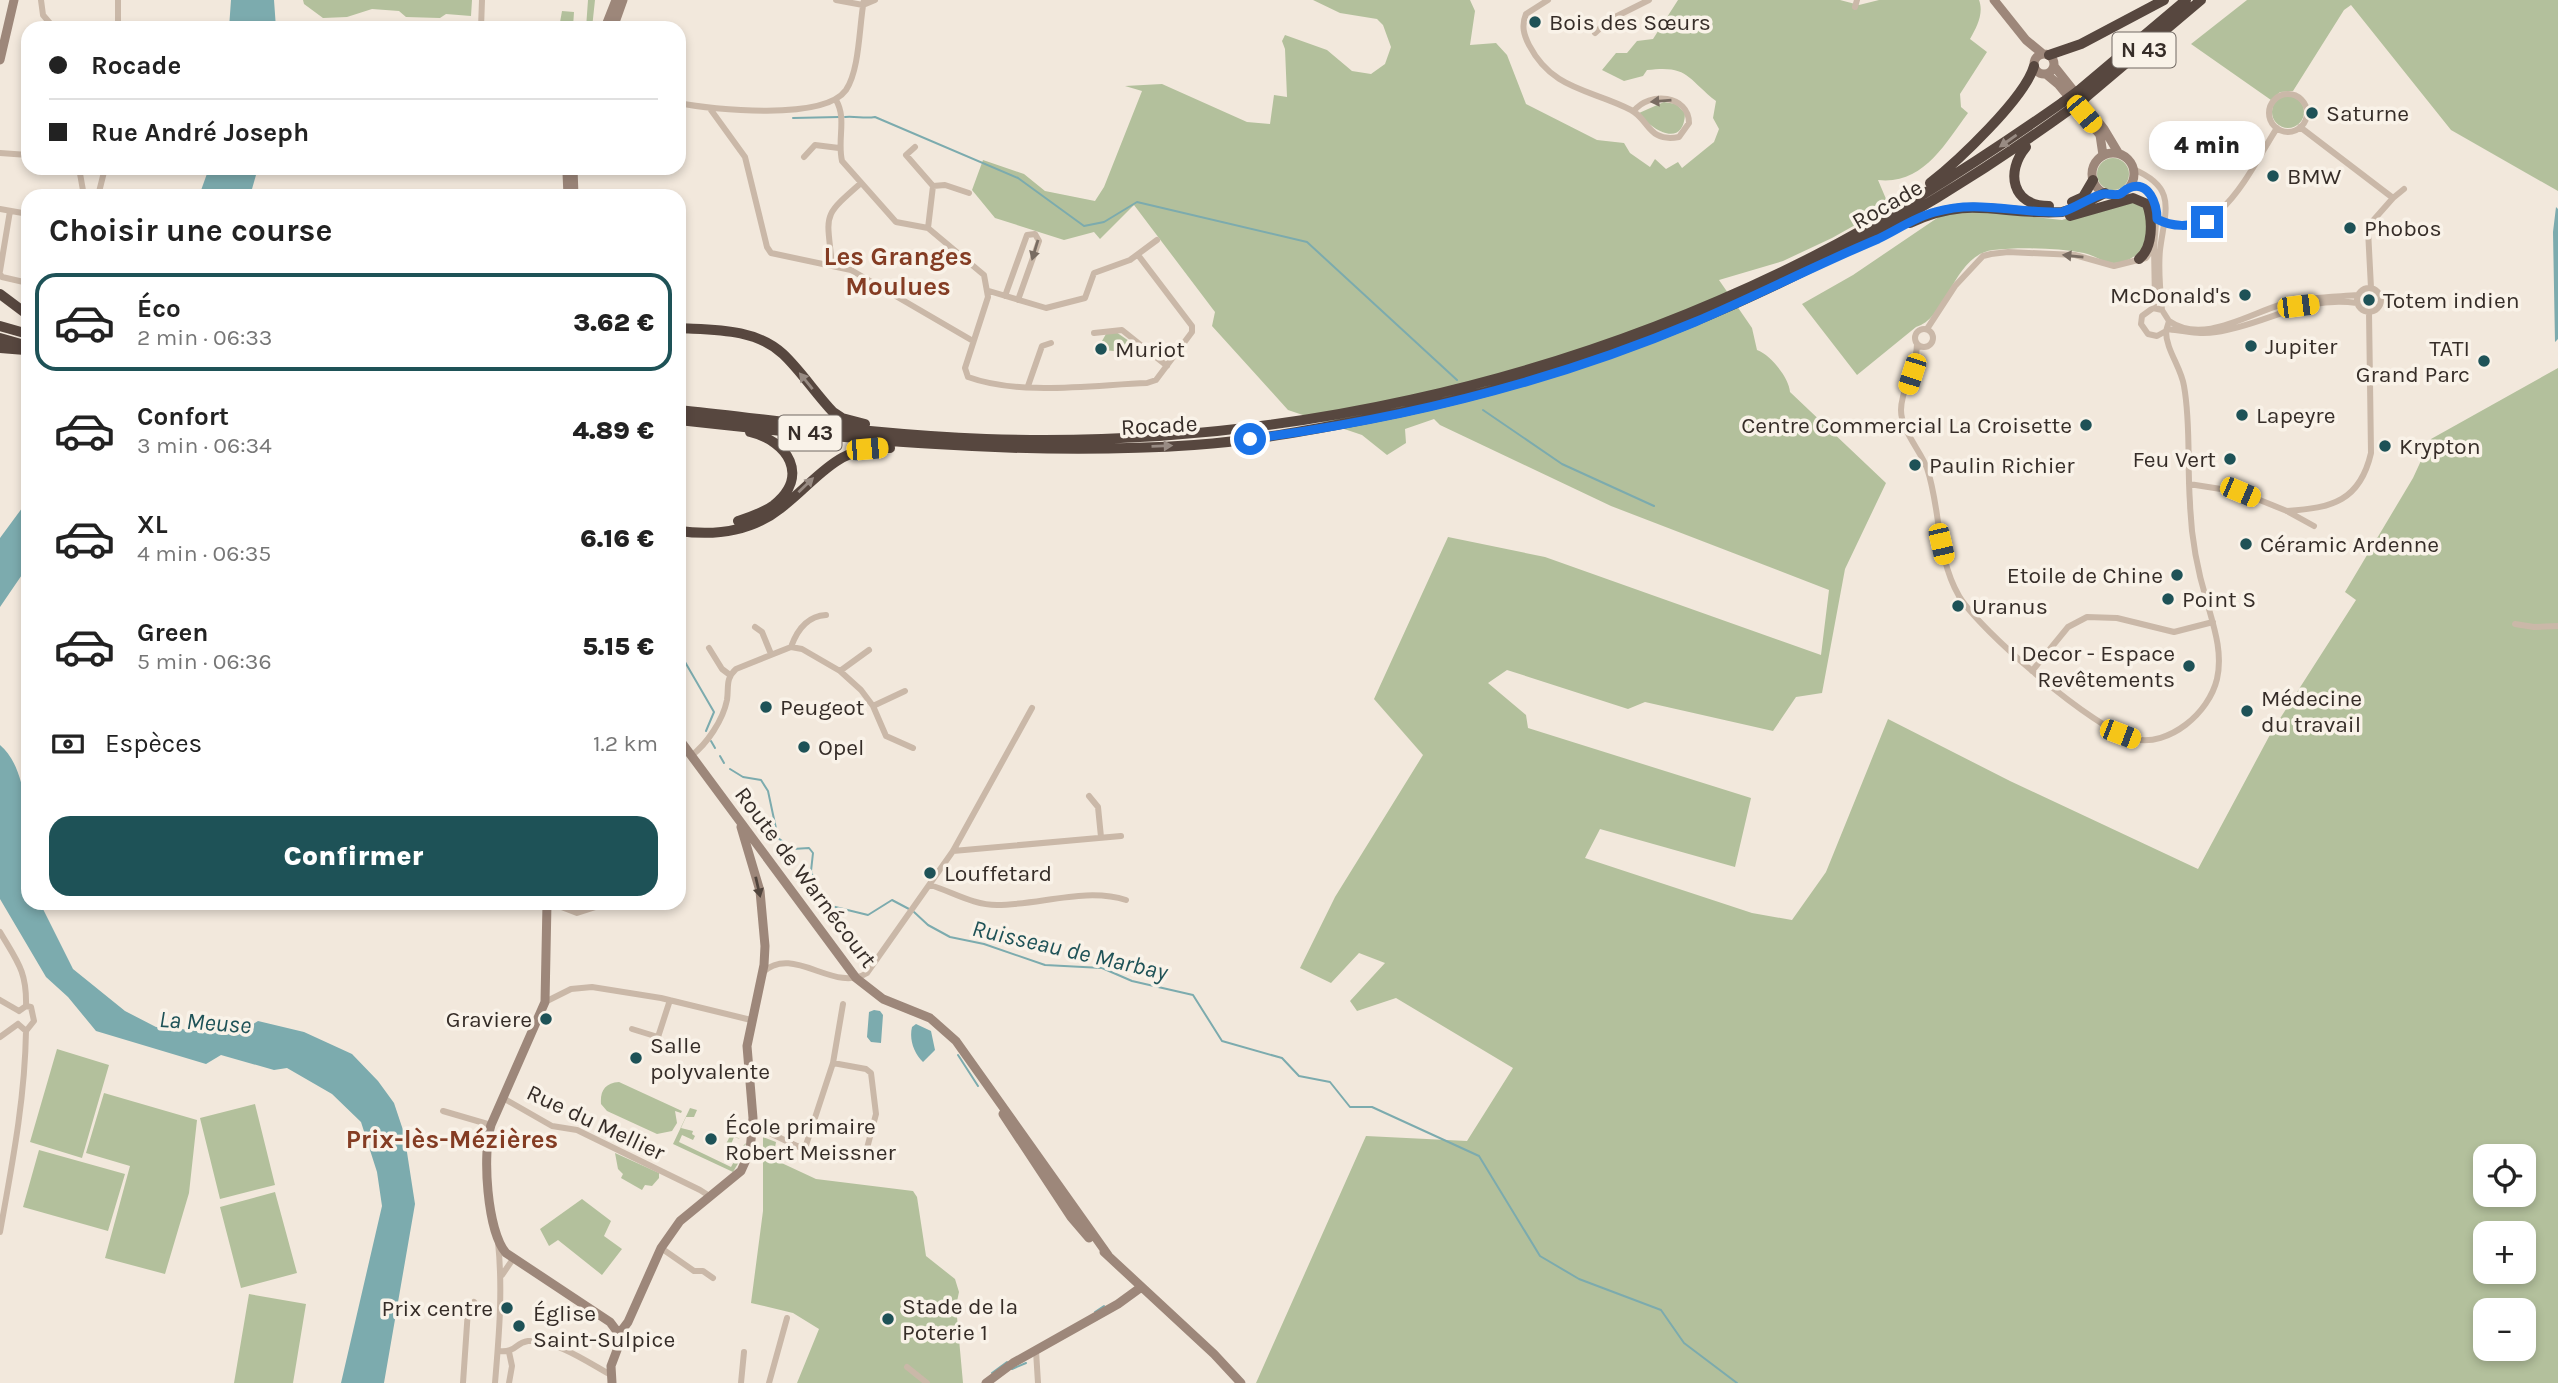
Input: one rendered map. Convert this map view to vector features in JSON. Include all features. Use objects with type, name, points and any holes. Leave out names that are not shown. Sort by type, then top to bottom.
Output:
[{"type":"highway","points":[[2049,58],[2164,0]]},
{"type":"highway","name":"N 43","points":[[2082,94],[2186,0]]},
{"type":"highway","name":"N 43","points":[[686,411],[955,437],[1086,439],[1194,433],[1294,421],[1397,403],[1483,383],[1571,357],[1647,329],[1751,286],[1878,221],[2068,105],[2201,0]]},
{"type":"highway","points":[[1878,221],[1948,170],[2029,81],[2034,64]]},
{"type":"highway","points":[[2068,105],[2018,157],[2012,173],[2014,184],[2021,195],[2033,204],[2060,206],[2083,197],[2093,180]]},
{"type":"highway","name":"Rocade","points":[[686,421],[917,444],[1069,450],[1194,445],[1298,433],[1401,413],[1488,393],[1651,340],[1756,296],[1843,253],[1980,173],[2068,105]]},
{"type":"highway","points":[[1843,253],[1934,212],[1976,206],[2062,212],[2105,194]]},
{"type":"highway","points":[[2026,211],[2065,217],[2125,200],[2140,200],[2147,204],[2151,222],[2147,251],[2139,259]]},
{"type":"highway","points":[[0,294],[21,310]]},
{"type":"highway","points":[[0,326],[21,332]]},
{"type":"highway","points":[[686,328],[731,331],[766,342],[781,352],[824,402],[842,418],[881,428],[955,437]]},
{"type":"highway","points":[[0,338],[21,346]]},
{"type":"highway","points":[[0,348],[21,348]]},
{"type":"highway","points":[[686,525],[710,527],[750,518],[775,504],[790,482],[792,471],[790,459],[778,443],[758,434],[703,422]]},
{"type":"highway","points":[[686,531],[721,532],[754,524],[782,508],[810,480],[837,460],[867,449],[904,449],[917,444]]},
{"type":"street","points":[[1,59],[14,0]]},
{"type":"street","points":[[41,0],[43,15],[48,21]]},
{"type":"street","points":[[118,0],[118,21]]},
{"type":"street","points":[[481,21],[482,0]]},
{"type":"street","points":[[608,21],[616,0]]},
{"type":"street","points":[[615,21],[623,0]]},
{"type":"street","points":[[836,0],[875,0]]},
{"type":"street","points":[[1548,0],[1531,8],[1523,21],[1526,38],[1544,66],[1560,82],[1634,111],[1643,123],[1661,137],[1679,137],[1689,123],[1685,107],[1676,100],[1654,100],[1634,111]]},
{"type":"street","points":[[1595,33],[1609,20],[1649,0]]},
{"type":"street","points":[[1994,0],[2026,40],[2049,58],[2104,129],[2119,153],[2128,159],[2134,175],[2130,187],[2121,194],[2105,194],[2097,188],[2093,180],[2095,163],[2103,155],[2119,153]]},
{"type":"street","points":[[686,105],[711,110],[810,108],[836,100],[846,90],[852,77],[864,2]]},
{"type":"street","points":[[2026,40],[2040,74],[2058,84],[2100,135],[2103,155]]},
{"type":"street","points":[[2034,64],[2049,58]]},
{"type":"street","points":[[2046,75],[2049,58]]},
{"type":"street","points":[[2284,95],[2296,96],[2304,104],[2306,117],[2300,127],[2289,132],[2277,128],[2269,113],[2273,101],[2284,95]]},
{"type":"street","points":[[836,100],[843,111],[839,148],[842,161],[896,222],[928,228],[984,275],[989,291],[965,368],[968,377],[989,385],[1028,386],[1147,383],[1156,380],[1192,332],[1192,326],[1138,255]]},
{"type":"street","points":[[711,110],[745,157],[767,247],[771,253],[851,270],[973,341]]},
{"type":"street","points":[[2300,127],[2393,198]]},
{"type":"street","points":[[2157,219],[2165,223],[2190,226],[2207,222],[2217,215],[2230,202],[2277,128]]},
{"type":"street","points":[[804,157],[815,145],[839,148]]},
{"type":"street","points":[[915,147],[906,155],[928,177],[933,186],[928,228]]},
{"type":"street","points":[[0,153],[21,154]]},
{"type":"street","points":[[2133,169],[2159,184],[2167,206],[2159,263],[2162,310],[2170,349]]},
{"type":"street","points":[[832,265],[827,219],[832,209],[861,183]]},
{"type":"street","points":[[933,186],[945,186],[969,193]]},
{"type":"street","points":[[2130,187],[2145,189],[2153,197],[2157,219],[2154,247],[2156,294],[2153,308]]},
{"type":"street","points":[[2371,288],[2363,290],[2358,299],[2361,308],[2369,312],[2376,309],[2380,303],[2379,295],[2371,288],[2368,230],[2370,224],[2404,189]]},
{"type":"street","points":[[0,209],[21,213]]},
{"type":"street","points":[[10,211],[0,273],[21,281]]},
{"type":"street","points":[[1005,296],[1027,235],[1035,234],[1039,241],[1018,300]]},
{"type":"street","points":[[989,291],[1046,308],[1084,298],[1094,273],[1130,260],[1157,240]]},
{"type":"street","points":[[1917,358],[1914,338],[1916,332],[1927,329],[1955,286],[1983,256],[2008,252],[2075,255],[2114,266],[2151,254],[2154,247]]},
{"type":"street","points":[[2167,327],[2193,333],[2228,327],[2284,303],[2327,296],[2358,299]]},
{"type":"street","points":[[1927,329],[1933,338],[1917,358],[1901,409],[1902,420],[1930,479],[1948,572],[1959,596],[1985,629],[2032,671],[2106,727],[2134,739],[2162,737],[2192,720],[2206,702],[2216,681],[2219,659],[2213,622],[2197,568],[2192,535],[2189,429],[2184,387],[2179,367],[2170,349],[2157,336],[2148,334],[2141,324],[2145,312],[2153,308],[2162,310]]},
{"type":"street","points":[[2287,511],[2333,505],[2351,494],[2368,465],[2371,453],[2369,312]]},
{"type":"street","points":[[2157,336],[2167,327]]},
{"type":"street","points":[[1094,333],[1122,330],[1167,366]]},
{"type":"street","points":[[1028,386],[1042,346],[1051,343]]},
{"type":"street","points":[[1917,344],[1924,347]]},
{"type":"street","points":[[2189,484],[2240,492],[2287,511],[2314,526]]},
{"type":"street","points":[[792,647],[794,638],[810,619],[826,615]]},
{"type":"street","points":[[2032,671],[2068,627],[2087,617],[2117,618],[2174,632],[2213,622]]},
{"type":"street","points":[[2515,624],[2534,627],[2558,626]]},
{"type":"street","points":[[755,628],[762,632],[771,654]]},
{"type":"street","points":[[691,756],[705,746],[726,704],[730,675],[736,669],[792,647],[802,649],[840,671],[873,706],[886,736],[913,748]]},
{"type":"street","points":[[709,648],[722,669],[730,675]]},
{"type":"street","points":[[840,671],[869,650]]},
{"type":"street","points":[[873,706],[905,691]]},
{"type":"street","points":[[761,975],[768,968],[793,964],[836,977],[856,978],[867,973],[953,851],[1031,708]]},
{"type":"street","name":"Route de Warnécourt","points":[[686,749],[856,978],[883,999],[918,1013],[942,1028],[956,1041],[1108,1255],[1140,1288],[1214,1354],[1241,1383]]},
{"type":"street","points":[[1088,796],[1098,807],[1101,837]]},
{"type":"street","points":[[498,1351],[509,1352],[527,1341],[552,1346],[612,1379],[619,1334],[628,1322],[661,1248],[680,1221],[741,1171],[750,1151],[753,1125],[747,1060],[751,1020],[765,946],[760,891],[740,822]]},
{"type":"street","points":[[953,851],[1121,836]]},
{"type":"street","points":[[930,885],[966,899],[994,905],[1108,895],[1126,900]]},
{"type":"street","points":[[495,1383],[501,1277],[485,1159],[491,1125],[545,1002],[549,910]]},
{"type":"street","points":[[572,910],[582,913],[589,910]]},
{"type":"street","points":[[0,932],[21,967],[26,982],[26,1006]]},
{"type":"street","points":[[545,1002],[571,989],[627,991],[751,1020]]},
{"type":"street","points":[[0,1000],[19,1011]]},
{"type":"street","points":[[632,1029],[658,1037],[670,1000]]},
{"type":"street","points":[[753,1125],[803,1147],[823,1100],[844,1004]]},
{"type":"street","points":[[19,1011],[26,1006]]},
{"type":"street","points":[[26,1006],[31,1007],[35,1016],[31,1028],[26,1031]]},
{"type":"street","points":[[0,1037],[18,1024],[19,1011]]},
{"type":"street","points":[[18,1024],[26,1031]]},
{"type":"street","points":[[0,1232],[16,1145],[24,1079],[26,1031]]},
{"type":"street","points":[[833,1063],[866,1069],[871,1073],[876,1115],[866,1152]]},
{"type":"street","name":"Rue du Mellier","points":[[503,1098],[552,1126],[577,1130],[711,1197]]},
{"type":"street","points":[[443,1111],[491,1125]]},
{"type":"street","points":[[498,1240],[510,1256],[610,1322],[619,1334]]},
{"type":"street","points":[[661,1248],[694,1272],[703,1271],[713,1278]]},
{"type":"street","points":[[500,1266],[510,1256]]},
{"type":"street","points":[[501,1277],[510,1256]]},
{"type":"street","points":[[986,1383],[1140,1288]]},
{"type":"street","points":[[463,1383],[468,1310],[474,1302]]},
{"type":"street","points":[[769,1383],[787,1318]]},
{"type":"street","points":[[1036,1350],[1038,1383]]},
{"type":"street","points":[[509,1352],[512,1366],[509,1383]]},
{"type":"street","points":[[741,1383],[744,1352]]},
{"type":"street","points":[[907,1367],[927,1383]]},
{"type":"green space","points":[[303,0],[472,0],[471,16],[446,14],[440,18],[406,17],[399,11],[372,9],[347,17],[323,18],[304,4]]},
{"type":"green space","points":[[588,0],[595,0],[593,21],[586,21]]},
{"type":"green space","points":[[1313,0],[1470,0],[1475,11],[1470,45],[1496,43],[1507,55],[1526,104],[1597,140],[1624,143],[1630,153],[1650,167],[1655,159],[1666,169],[1678,162],[1682,168],[1714,142],[1719,129],[1713,118],[1716,101],[1679,71],[1647,70],[1643,76],[1624,81],[1602,70],[1616,53],[1627,53],[1637,41],[1653,39],[1678,0],[1840,0],[1859,5],[1879,0],[1979,0],[1980,15],[1970,39],[1987,52],[1960,94],[1961,107],[1968,113],[1941,149],[1920,169],[1894,180],[1878,180],[1889,206],[1832,238],[1783,261],[1719,280],[1752,328],[1757,350],[1778,368],[1790,392],[1886,483],[1845,569],[1822,693],[1796,697],[1773,731],[1645,702],[1628,709],[1507,670],[1488,683],[1526,715],[1528,728],[1751,798],[1735,867],[1600,829],[1585,858],[1752,913],[1792,920],[1826,872],[1888,719],[2010,781],[2198,869],[2272,731],[2356,600],[2345,592],[2413,478],[2431,439],[2558,368],[2558,1383],[1256,1383],[1366,1136],[1467,1141],[1513,1068],[1396,998],[1357,1011],[1350,1001],[1385,963],[1359,953],[1331,983],[1300,968],[1335,897],[1423,755],[1374,699],[1448,537],[1545,557],[1821,655],[1829,590],[1611,506],[1440,425],[1434,419],[1405,429],[1406,443],[1387,455],[1362,435],[1288,410],[1212,326],[1215,312],[1134,205],[1100,239],[1094,232],[1064,240],[995,218],[972,190],[983,160],[1024,174],[1045,191],[1095,201],[1104,187],[1142,91],[1125,86],[1162,84],[1247,122],[1270,124],[1274,95],[1287,97],[1285,49],[1282,41],[1285,35],[1327,50],[1352,71],[1371,74],[1385,64],[1391,47],[1383,25],[1377,19],[1340,13]]},
{"type":"green space","points":[[2247,0],[2558,0],[2558,191],[2451,130],[2351,5],[2344,10],[2293,91],[2280,92],[2271,100],[2191,44]]},
{"type":"green space","points":[[562,11],[574,12],[573,21],[560,21]]},
{"type":"green space","points":[[2288,96],[2299,101],[2304,112],[2299,123],[2288,128],[2277,123],[2272,112],[2277,101]]},
{"type":"green space","points":[[1664,102],[1676,104],[1685,113],[1679,131],[1673,134],[1652,126],[1639,113]]},
{"type":"green space","points":[[2113,158],[2125,162],[2129,174],[2125,186],[2113,190],[2101,186],[2097,174],[2101,162]]},
{"type":"green space","points":[[2128,200],[2146,208],[2146,246],[2132,258],[2124,262],[2110,263],[2084,253],[2038,248],[1993,250],[1980,254],[1959,274],[1936,312],[1927,321],[1857,375],[1802,304],[1853,275],[1946,212],[1963,209],[2062,220]]},
{"type":"green space","points":[[1116,332],[1139,348],[1132,353],[1104,350],[1102,341],[1106,334]]},
{"type":"green space","points":[[57,1049],[109,1065],[82,1158],[30,1142]]},
{"type":"green space","points":[[619,1082],[682,1111],[675,1111],[677,1123],[672,1131],[657,1134],[607,1111],[601,1104],[601,1095],[607,1086]]},
{"type":"green space","points":[[104,1093],[197,1120],[189,1193],[165,1274],[105,1258],[130,1166],[86,1153]]},
{"type":"green space","points":[[255,1104],[275,1185],[220,1199],[200,1118]]},
{"type":"green space","points":[[690,1108],[697,1110],[694,1117],[686,1117],[681,1128],[693,1131],[695,1136],[693,1140],[682,1135],[679,1142],[731,1167],[737,1156],[727,1151],[725,1146],[731,1134],[740,1139],[734,1137],[730,1147],[738,1151],[746,1143],[743,1155],[733,1172],[673,1144]]},
{"type":"green space","points":[[763,1137],[776,1142],[773,1159],[816,1179],[913,1191],[917,1197],[926,1256],[955,1279],[959,1292],[956,1306],[963,1383],[797,1383],[819,1329],[793,1313],[751,1303],[763,1211]]},
{"type":"green space","points":[[39,1150],[125,1174],[108,1231],[23,1207]]},
{"type":"green space","points":[[615,1153],[659,1173],[659,1178],[652,1186],[645,1185],[642,1190],[621,1178],[623,1174],[618,1169]]},
{"type":"green space","points":[[275,1192],[297,1273],[241,1288],[220,1207]]},
{"type":"green space","points":[[582,1199],[611,1221],[604,1236],[622,1249],[602,1275],[558,1240],[549,1246],[540,1229]]},
{"type":"green space","points":[[249,1294],[306,1304],[293,1383],[234,1383]]},
{"type":"water","points":[[231,0],[274,0],[276,21],[230,21]]},
{"type":"water","points":[[206,175],[256,175],[252,189],[202,189]]},
{"type":"water","points":[[2556,207],[2558,339],[2555,342],[2553,232]]},
{"type":"water","points":[[21,510],[21,576],[0,607],[0,538]]},
{"type":"water","name":"La Meuse","points":[[0,745],[11,758],[21,784],[21,910],[44,910],[73,969],[125,1011],[156,1027],[238,1034],[258,1021],[304,1032],[352,1054],[378,1081],[394,1103],[404,1133],[415,1204],[384,1383],[341,1383],[382,1206],[377,1172],[361,1122],[332,1094],[287,1068],[274,1070],[221,1055],[206,1064],[96,1031],[68,997],[46,977],[0,899]]},
{"type":"water","points":[[874,1010],[883,1015],[881,1043],[871,1042],[867,1037],[869,1012]]},
{"type":"water","points":[[916,1024],[931,1031],[935,1050],[923,1062],[912,1041],[912,1027]]},
{"type":"waterway","points":[[793,118],[839,117]]},
{"type":"waterway","points":[[845,117],[875,117],[1018,178],[1084,226],[1104,222],[1137,202],[1307,242],[1457,380]]},
{"type":"waterway","points":[[1483,410],[1562,464],[1654,506]]},
{"type":"waterway","name":"Ruisseau de Marbay","points":[[686,664],[714,712],[706,731]]},
{"type":"waterway","name":"Ruisseau de Marbay","points":[[711,741],[715,748]]},
{"type":"waterway","name":"Ruisseau de Marbay","points":[[720,756],[724,763]]},
{"type":"waterway","name":"Ruisseau de Marbay","points":[[730,769],[743,777],[761,780],[768,791],[778,838],[793,849],[809,848],[813,853],[811,871],[823,904],[868,915],[892,900],[909,909]]},
{"type":"waterway","name":"Ruisseau de Marbay","points":[[914,912],[928,925],[950,937],[984,944],[1045,965],[1102,968],[1132,981],[1193,995],[1222,1041],[1282,1058],[1299,1076],[1330,1082],[1350,1107],[1372,1107],[1479,1156],[1540,1256],[1579,1279],[1661,1310],[1684,1343],[1737,1383]]},
{"type":"waterway","points":[[958,1055],[978,1086]]},
{"type":"waterway","points":[[1095,1312],[1104,1306]]},
{"type":"waterway","points":[[992,1373],[1007,1362]]},
{"type":"waterway","points":[[1012,1369],[1026,1363]]},
{"type":"place","name":"Bois des Sœurs","points":[[1535,22]]},
{"type":"place","name":"Saturne","points":[[2312,113]]},
{"type":"place","name":"BMW","points":[[2273,176]]},
{"type":"place","name":"Phobos","points":[[2350,228]]},
{"type":"place","name":"McDonald's","points":[[2245,295]]},
{"type":"place","name":"Totem indien","points":[[2369,300]]},
{"type":"place","name":"Jupiter","points":[[2251,346]]},
{"type":"place","name":"Muriot","points":[[1101,349]]},
{"type":"place","name":"TATI Grand Parc","points":[[2484,361]]},
{"type":"place","name":"Lapeyre","points":[[2242,415]]},
{"type":"place","name":"Centre Commercial La Croisette","points":[[2086,425]]},
{"type":"place","name":"Krypton","points":[[2385,446]]},
{"type":"place","name":"Feu Vert","points":[[2230,459]]},
{"type":"place","name":"Paulin Richier","points":[[1915,465]]},
{"type":"place","name":"Céramic Ardenne","points":[[2246,544]]},
{"type":"place","name":"Etoile de Chine","points":[[2177,575]]},
{"type":"place","name":"Point S","points":[[2168,599]]},
{"type":"place","name":"Uranus","points":[[1958,606]]},
{"type":"place","name":"I Decor - Espace Revêtements","points":[[2189,666]]},
{"type":"place","name":"Peugeot","points":[[766,707]]},
{"type":"place","name":"Médecine du travail","points":[[2247,711]]},
{"type":"place","name":"Opel","points":[[804,747]]},
{"type":"place","name":"Louffetard","points":[[930,873]]},
{"type":"place","name":"Graviere","points":[[546,1019]]},
{"type":"place","name":"Salle polyvalente","points":[[636,1058]]},
{"type":"place","name":"École primaire Robert Meissner","points":[[711,1139]]},
{"type":"place","name":"Prix centre","points":[[507,1308]]},
{"type":"place","name":"Stade de la Poterie 1","points":[[888,1319]]},
{"type":"place","name":"Église Saint-Sulpice","points":[[519,1326]]},
{"type":"district","name":"Les Granges Moulues","points":[[898,271]]},
{"type":"district","name":"Prix-lès-Mézières","points":[[452,1139]]},
{"type":"route","points":[[1250,439],[1298,433],[1401,413],[1488,393],[1573,367],[1651,340],[1756,296],[1934,212],[1963,206],[2062,212],[2102,194],[2121,194],[2130,187],[2135,187],[2145,189],[2153,197],[2157,219],[2161,222],[2190,226],[2207,222]]}]
